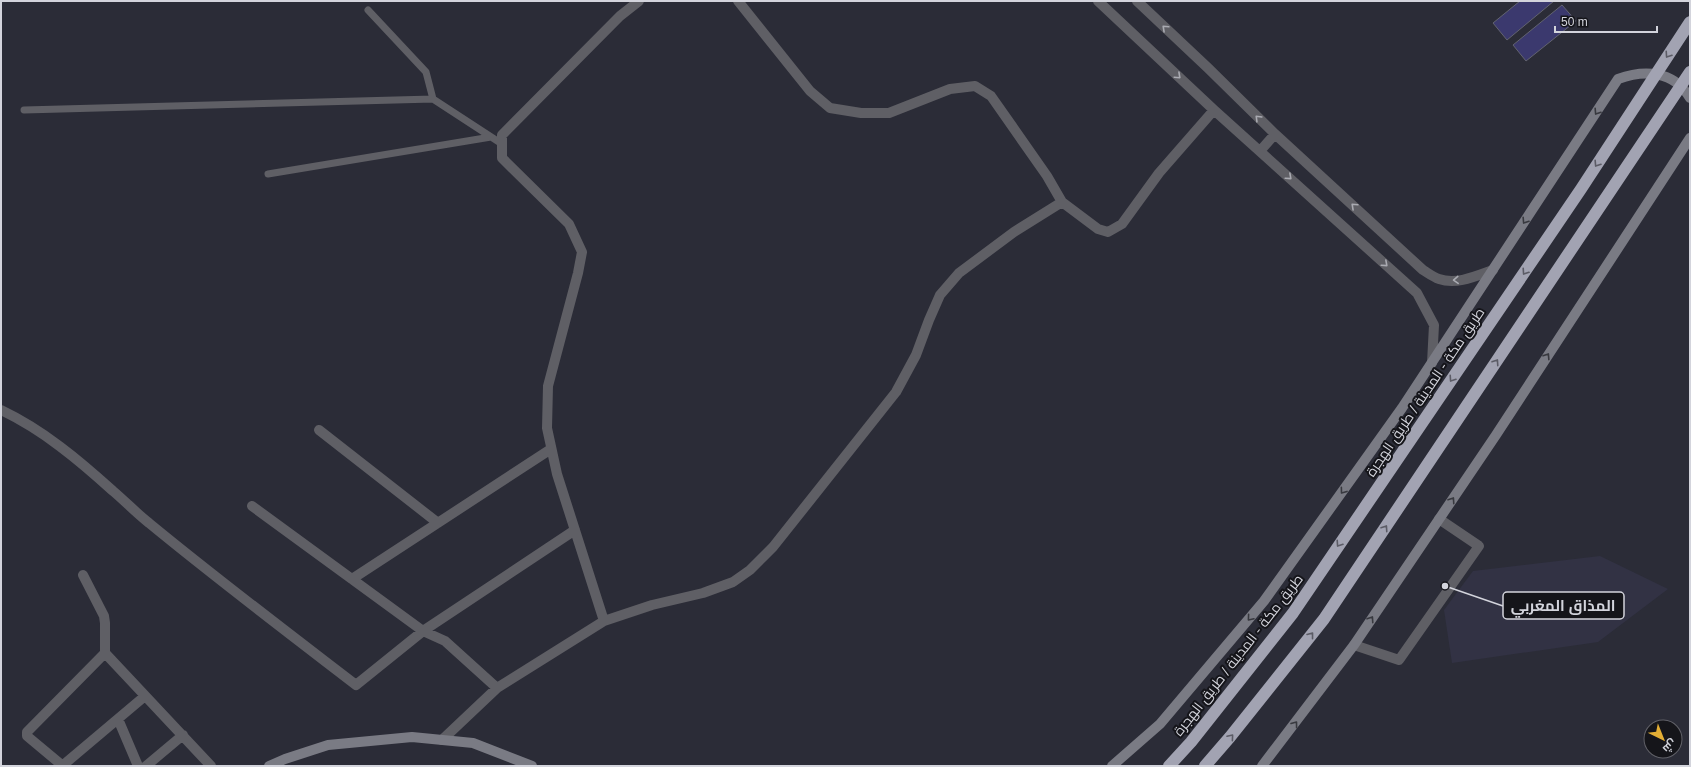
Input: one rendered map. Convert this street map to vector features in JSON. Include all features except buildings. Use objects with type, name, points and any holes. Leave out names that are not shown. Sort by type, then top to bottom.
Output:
[{"type":"highway","name":"طريق مكة - المدينة / طريق الهجرة","points":[[1169,766],[1191,742],[1293,613],[1581,189],[1690,22]]},
{"type":"highway","points":[[1205,766],[1324,619],[1690,72]]},
{"type":"main road","points":[[1112,766],[1160,724],[1264,601],[1402,408],[1618,79],[1632,74],[1648,73],[1663,76],[1676,83],[1690,98]]},
{"type":"main road","points":[[1262,766],[1354,645],[1496,435],[1690,138]]},
{"type":"main road","points":[[269,766],[285,759],[328,745],[412,737],[474,743],[532,766]]},
{"type":"main road","points":[[1253,766],[1279,745]]},
{"type":"street","points":[[604,621],[557,474],[547,428],[548,386],[578,273],[582,252],[569,224],[502,158],[502,135],[620,16],[639,1]]},
{"type":"street","points":[[738,1],[810,91],[830,108],[861,112],[889,113],[950,89],[975,86],[991,96],[1047,176],[1062,202],[1098,229],[1108,232],[1122,224],[1159,173],[1214,110]]},
{"type":"street","points":[[1098,1],[1214,110],[1417,293],[1434,326],[1432,363]]},
{"type":"street","points":[[1137,1],[1275,134],[1422,270],[1440,279],[1455,281],[1471,278],[1493,270]]},
{"type":"street","points":[[1260,151],[1275,134]]},
{"type":"street","points":[[442,740],[497,688],[604,621],[652,605],[703,593],[733,582],[750,570],[773,547],[896,392],[916,355],[940,295],[959,273],[1014,232],[1062,202]]},
{"type":"street","points":[[1,410],[25,421],[60,446],[203,568],[356,685],[423,631],[575,530]]},
{"type":"street","points":[[319,430],[438,523]]},
{"type":"street","points":[[352,579],[551,448]]},
{"type":"street","points":[[252,506],[423,631],[445,641],[497,688]]},
{"type":"street","points":[[1354,645],[1399,660],[1480,546],[1439,519]]},
{"type":"street","points":[[83,575],[104,616],[105,653],[211,766]]},
{"type":"street","points":[[105,653],[27,732],[27,736],[63,766],[145,696]]},
{"type":"street","points":[[118,719],[138,766]]},
{"type":"street","points":[[146,766],[183,736]]},
{"type":"lane","points":[[368,10],[426,72],[433,99]]},
{"type":"lane","points":[[24,110],[433,99],[502,144]]},
{"type":"lane","points":[[268,174],[492,137]]},
{"type":"shaded area","points":[[1600,556],[1668,589],[1598,642],[1452,663],[1444,610],[1473,571]]},
{"type":"place","name":"المذاق المغربي","points":[[1445,586]]}]
